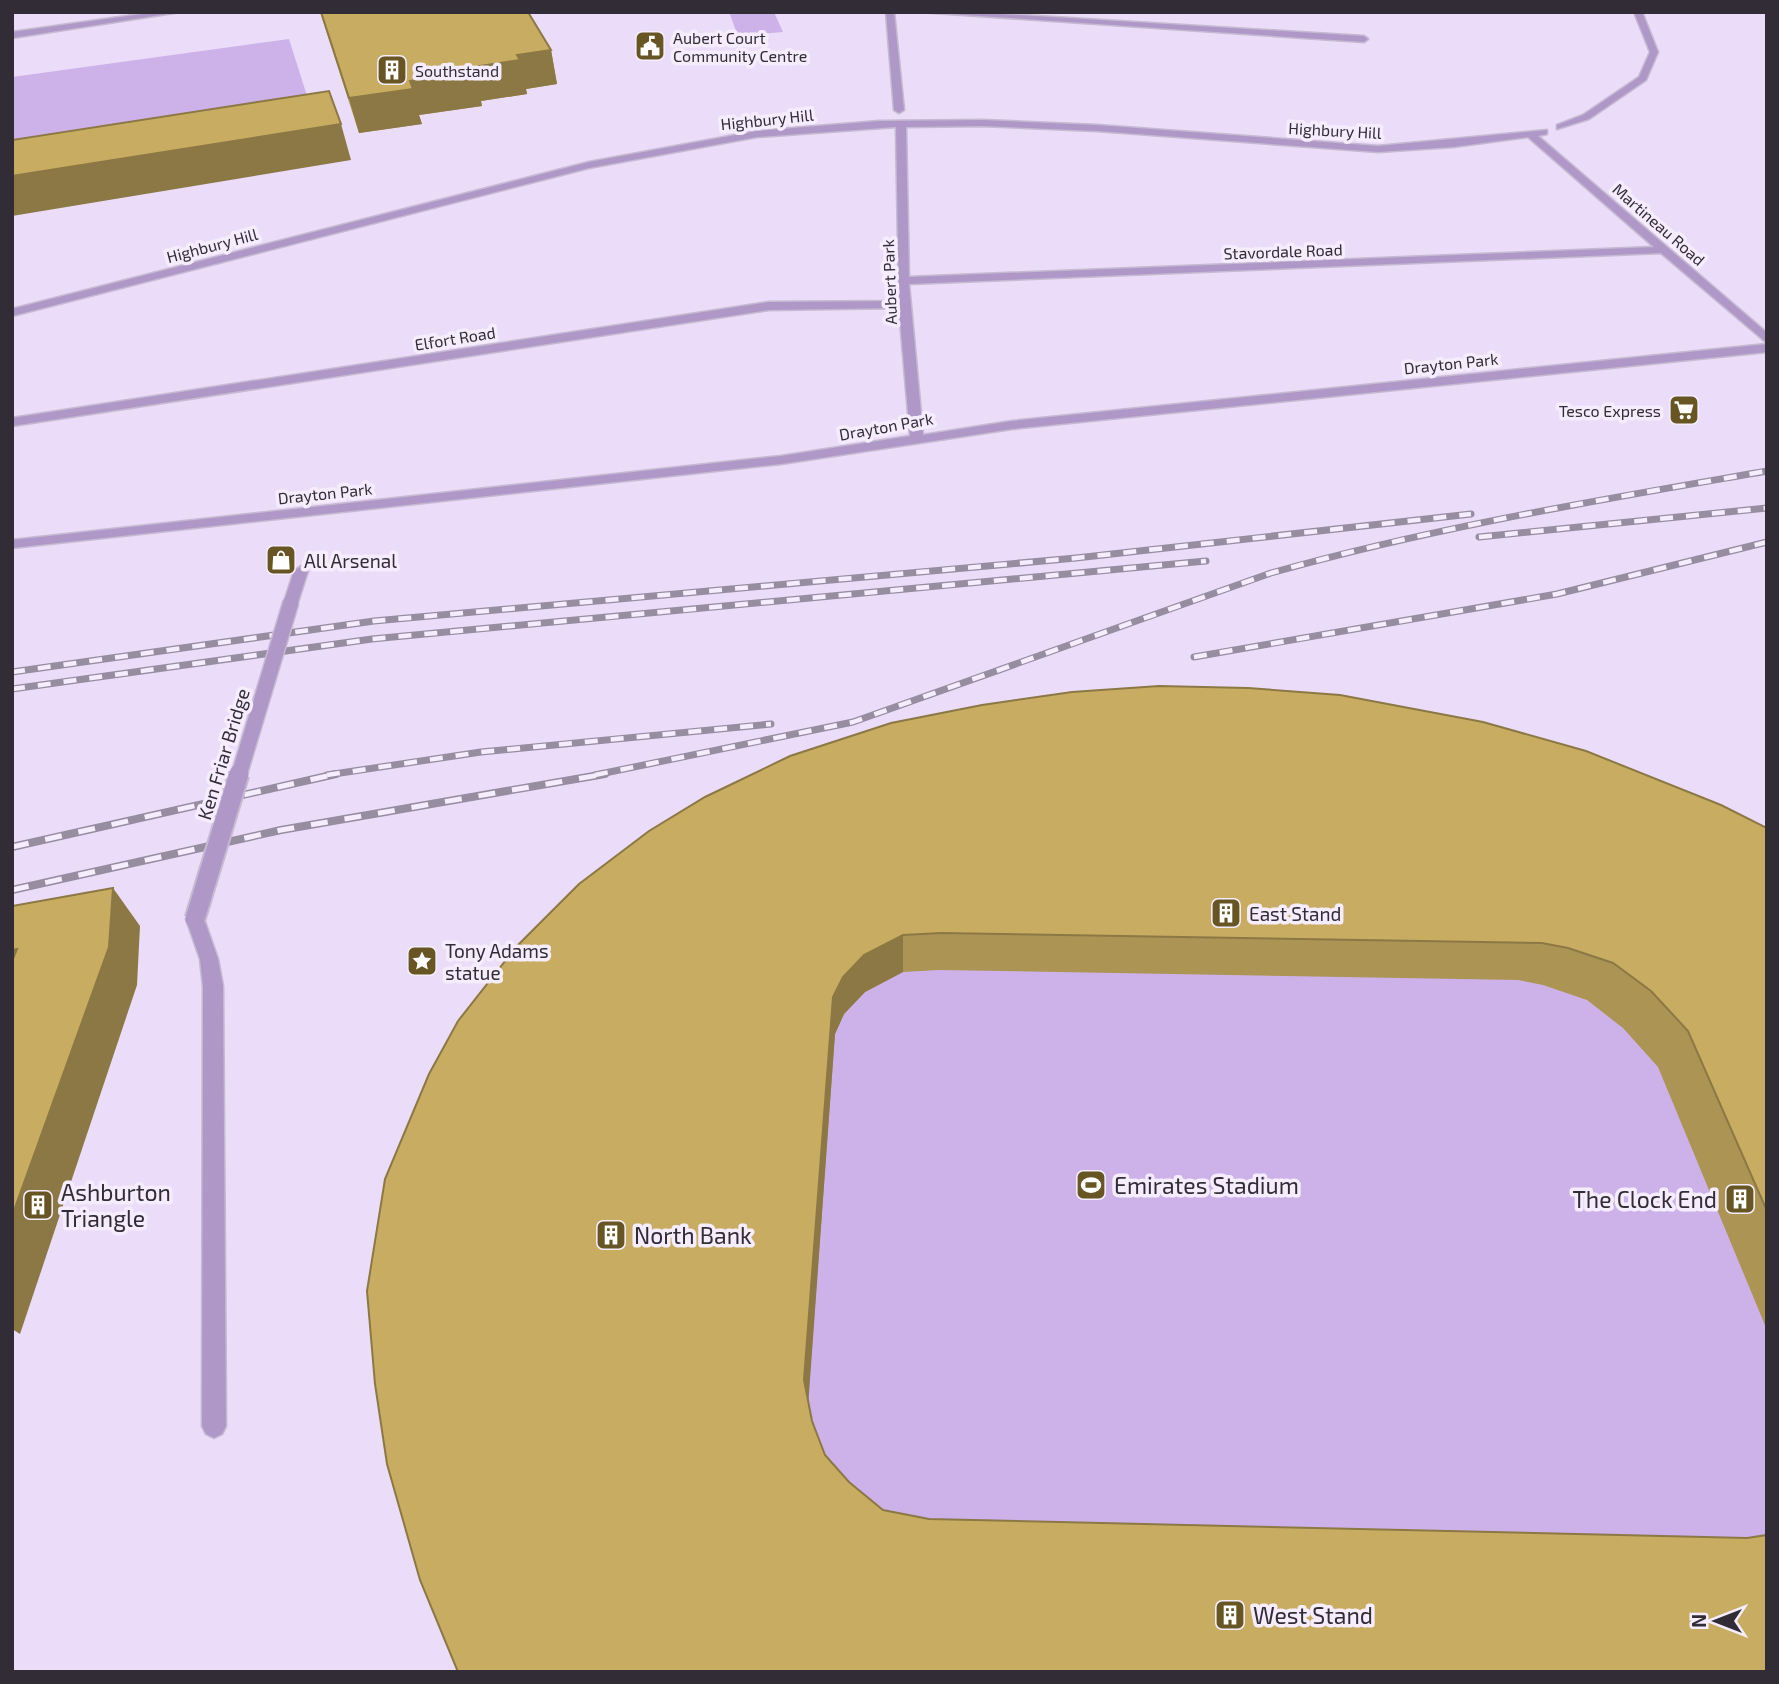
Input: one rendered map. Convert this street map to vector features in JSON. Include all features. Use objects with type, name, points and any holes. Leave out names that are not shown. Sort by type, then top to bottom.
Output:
[{"type":"street","points":[[12,35],[176,12]]},
{"type":"street","points":[[890,12],[899,110]]},
{"type":"street","points":[[924,12],[1364,39]]},
{"type":"street","points":[[1560,127],[1587,117],[1643,78],[1654,52],[1638,12]]},
{"type":"street","name":"Highbury Hill","points":[[12,313],[601,163],[757,134],[901,124],[1097,128],[1378,149],[1452,145],[1544,132]]},
{"type":"street","name":"Aubert Park","points":[[901,124],[903,281],[916,439]]},
{"type":"street","name":"Martineau Road","points":[[1530,134],[1767,339]]},
{"type":"street","name":"Stavordale Road","points":[[903,281],[1664,250]]},
{"type":"street","name":"Elfort Road","points":[[12,422],[769,306],[905,304]]},
{"type":"street","name":"Drayton Park","points":[[12,544],[781,460],[1012,425],[1767,348]]},
{"type":"street","name":"Ken Friar Bridge","points":[[214,1426],[213,986],[209,959],[195,919],[302,571]]},
{"type":"shaded area","points":[[729,12],[774,12],[783,32],[738,36]]},
{"type":"shaded area","points":[[289,39],[315,121],[12,167],[12,77]]},
{"type":"shaded area","name":"Emirates Stadium","points":[[1767,883],[1767,1672],[473,1672],[531,983]]},
{"type":"building","name":"Southstand","points":[[321,12],[528,12],[551,50],[517,55],[520,60],[473,67],[475,71],[410,81],[413,89],[349,98]]},
{"type":"building","points":[[329,91],[341,124],[12,176],[12,140]]},
{"type":"building","points":[[1159,686],[1248,688],[1340,695],[1483,722],[1586,751],[1721,805],[1767,828],[1767,1211],[1688,1031],[1651,991],[1613,963],[1568,948],[1542,943],[941,933],[903,935],[864,955],[843,977],[833,997],[804,1380],[812,1421],[825,1455],[849,1482],[883,1510],[929,1519],[1747,1538],[1767,1535],[1767,1672],[458,1672],[420,1580],[387,1464],[375,1384],[367,1291],[385,1179],[429,1074],[458,1021],[517,946],[579,884],[649,831],[705,797],[790,756],[891,723],[982,705],[1072,692]]},
{"type":"building","points":[[113,888],[109,947],[12,1216],[12,961],[17,949],[12,950],[12,906]]},
{"type":"railway","points":[[595,775],[853,722],[1271,573],[1332,557],[1456,528],[1767,471]]},
{"type":"railway","points":[[1479,537],[1767,508]]},
{"type":"railway","points":[[12,672],[374,621],[1076,558],[1471,514]]},
{"type":"railway","points":[[1194,657],[1557,594],[1767,542]]},
{"type":"railway","points":[[12,689],[372,639],[1206,561]]},
{"type":"railway","points":[[327,775],[481,752],[771,724]]},
{"type":"railway","points":[[12,847],[336,774]]},
{"type":"railway","points":[[12,890],[281,830],[605,774]]},
{"type":"place","name":"Aubert Court Community Centre","points":[[650,46]]},
{"type":"place","name":"Southstand","points":[[392,70]]},
{"type":"place","name":"Tesco Express","points":[[1684,410]]},
{"type":"place","name":"All Arsenal","points":[[281,560]]},
{"type":"place","name":"East Stand","points":[[1226,913]]},
{"type":"place","name":"Tony Adams statue","points":[[422,961]]},
{"type":"place","name":"Emirates Stadium","points":[[1091,1185]]},
{"type":"place","name":"The Clock End","points":[[1740,1199]]},
{"type":"place","name":"Ashburton Triangle","points":[[38,1205]]},
{"type":"place","name":"North Bank","points":[[611,1235]]},
{"type":"place","name":"West Stand","points":[[1230,1615]]}]
